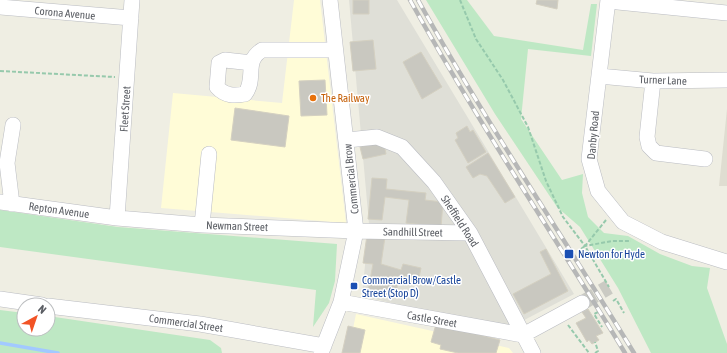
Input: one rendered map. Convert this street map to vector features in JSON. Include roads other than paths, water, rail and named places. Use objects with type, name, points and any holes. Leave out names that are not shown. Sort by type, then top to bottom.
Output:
[{"type":"street","name":"Fleet Street","points":[[117,218],[132,0]]},
{"type":"street","name":"Commercial Brow","points":[[322,349],[341,302],[356,231],[347,140],[342,116],[330,0]]},
{"type":"street","points":[[608,1],[727,13]]},
{"type":"street","name":"Danby Road","points":[[608,1],[589,159],[598,191],[623,222],[662,242],[727,262]]},
{"type":"street","name":"Corona Avenue","points":[[0,7],[130,18]]},
{"type":"street","points":[[252,63],[255,55],[262,50],[336,50]]},
{"type":"street","name":"Turner Lane","points":[[599,76],[653,80],[727,80]]},
{"type":"street","points":[[653,80],[647,137],[649,146],[656,153],[705,160]]},
{"type":"street","points":[[6,203],[7,162],[13,125]]},
{"type":"street","name":"Sheffield Road","points":[[347,140],[377,137],[402,147],[434,182],[470,233],[532,353]]},
{"type":"street","points":[[202,225],[209,154]]},
{"type":"street","name":"Repton Avenue","points":[[6,203],[117,218]]},
{"type":"street","name":"Newman Street","points":[[117,218],[202,225],[356,231]]},
{"type":"street","name":"Sandhill Street","points":[[356,231],[470,233]]},
{"type":"street","points":[[0,299],[16,301]]},
{"type":"street","name":"Castle Street","points":[[341,302],[523,335]]},
{"type":"street","points":[[523,335],[561,316],[582,303]]},
{"type":"street","name":"Commercial Street","points":[[56,307],[200,324],[322,349]]},
{"type":"waterway","points":[[0,343],[58,353]]},
{"type":"tunnel","points":[[582,303],[609,287]]},
{"type":"railway","points":[[410,0],[462,90],[625,353]]},
{"type":"railway","points":[[418,0],[470,90],[634,353]]},
{"type":"place","name":"The Railway","points":[[313,98]]},
{"type":"place","name":"Newton for Hyde","points":[[569,254]]},
{"type":"place","name":"Commercial Brow/Castle Street (Stop D)","points":[[354,286]]}]
